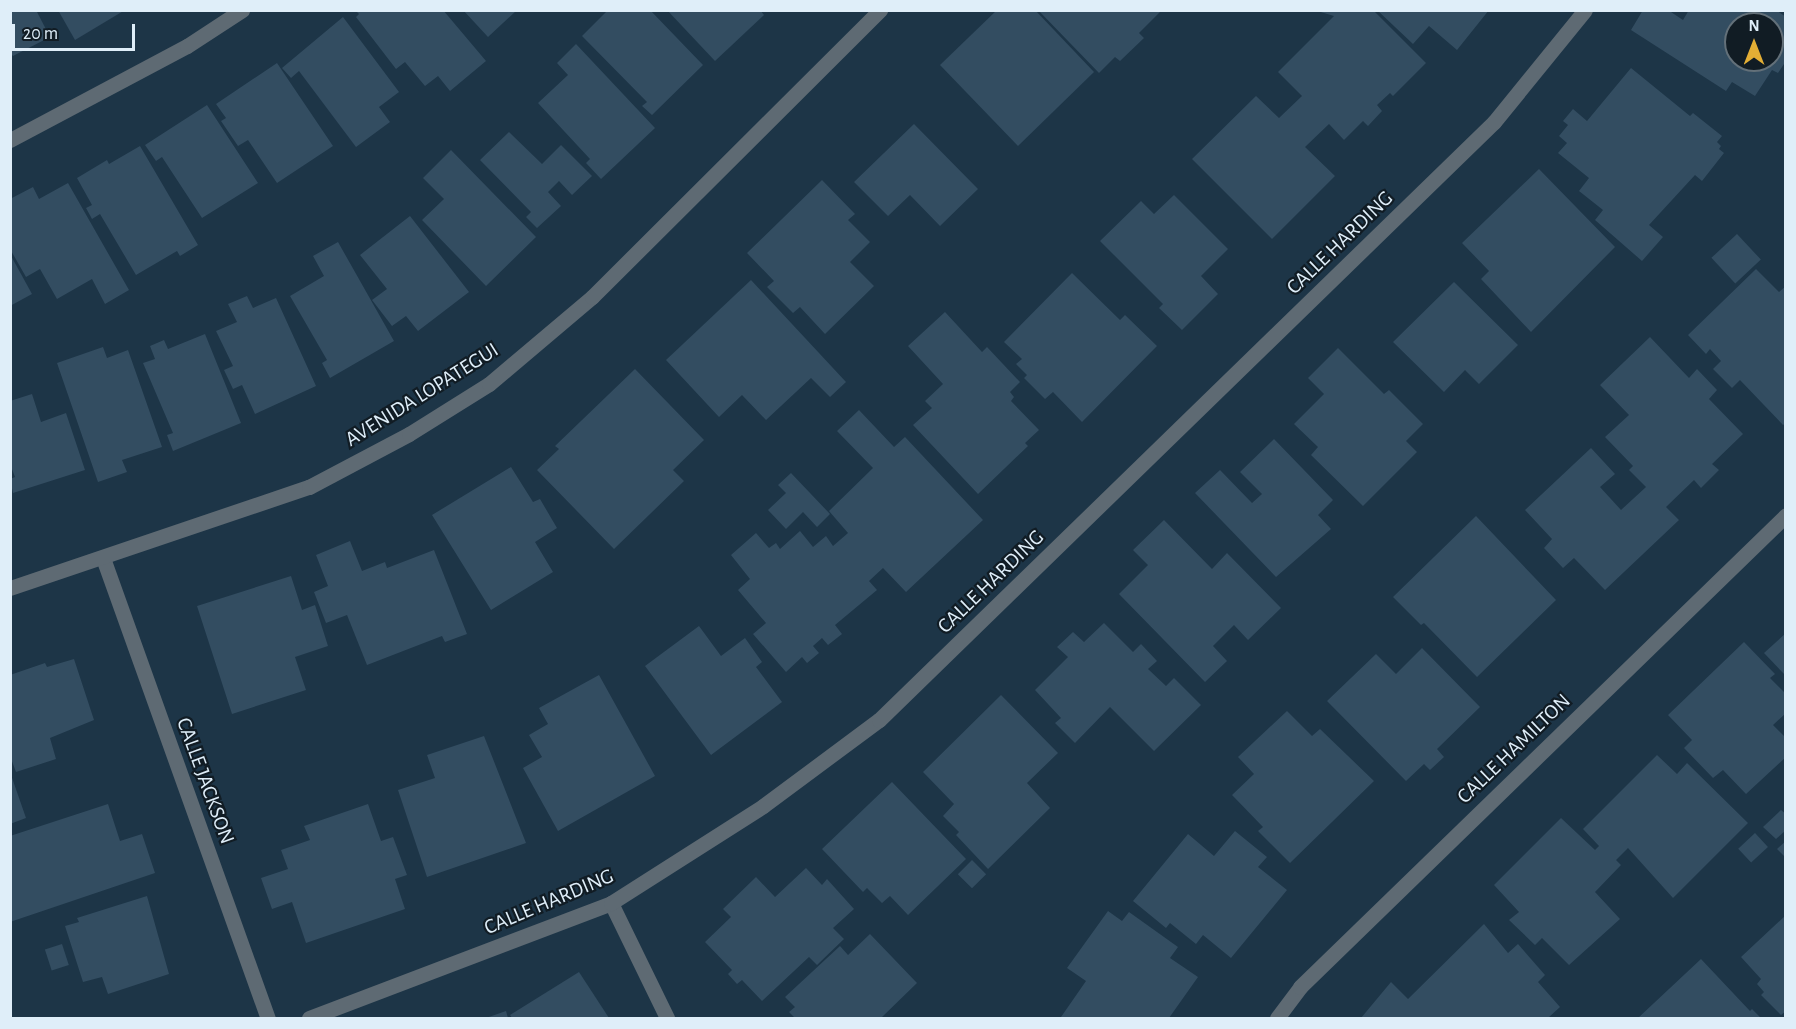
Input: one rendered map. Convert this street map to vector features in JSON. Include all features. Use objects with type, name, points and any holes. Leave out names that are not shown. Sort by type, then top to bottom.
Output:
[{"type":"street","points":[[10,140],[187,46],[242,10]]},
{"type":"street","name":"AVENIDA LOPATEGUI","points":[[10,588],[309,487],[409,434],[489,384],[592,297],[880,10]]},
{"type":"street","name":"CALLE HARDING","points":[[309,1018],[611,903],[763,806],[879,720],[1494,122],[1585,10]]},
{"type":"street","name":"CALLE HAMILTON","points":[[1277,1018],[1300,987],[1785,515]]},
{"type":"street","name":"CALLE JACKSON","points":[[103,558],[268,1018]]},
{"type":"street","points":[[611,903],[667,1018]]},
{"type":"building","points":[[10,10],[36,10],[50,37],[13,56],[10,53]]},
{"type":"building","points":[[58,10],[125,10],[75,40]]},
{"type":"building","points":[[355,10],[443,10],[486,61],[450,91],[438,76],[425,86],[405,62],[396,69],[356,17],[359,14]]},
{"type":"building","points":[[463,10],[517,10],[488,37]]},
{"type":"building","points":[[608,10],[650,10],[703,65],[652,115],[642,106],[647,102],[582,36]]},
{"type":"building","points":[[667,10],[760,10],[764,15],[715,61]]},
{"type":"building","points":[[997,10],[1035,10],[1094,72],[1018,146],[940,65]]},
{"type":"building","points":[[1038,10],[1162,10],[1139,33],[1144,38],[1120,61],[1115,57],[1099,73]]},
{"type":"building","points":[[1314,10],[1373,10],[1426,63],[1393,96],[1390,93],[1377,105],[1382,111],[1368,126],[1363,121],[1344,140],[1329,124],[1305,147],[1335,176],[1272,239],[1192,159],[1256,96],[1279,118],[1302,96],[1278,72],[1334,16]]},
{"type":"building","points":[[1377,10],[1489,10],[1457,50],[1429,26],[1413,44]]},
{"type":"building","points":[[1643,10],[1668,10],[1683,20],[1689,10],[1776,10],[1779,12],[1724,12],[1724,72],[1771,72],[1755,96],[1732,82],[1726,91],[1631,30]]},
{"type":"building","points":[[1784,16],[1786,17],[1786,61],[1784,64]]},
{"type":"building","points":[[343,17],[399,92],[379,107],[390,122],[356,147],[299,71],[291,78],[282,68]]},
{"type":"building","points":[[576,44],[655,128],[601,179],[586,163],[590,159],[538,103],[568,75],[557,63]]},
{"type":"building","points":[[277,63],[333,146],[277,183],[248,140],[238,146],[221,121],[226,118],[216,104]]},
{"type":"building","points":[[1631,68],[1690,116],[1693,113],[1722,136],[1717,142],[1721,146],[1719,149],[1724,153],[1702,181],[1695,175],[1649,225],[1663,237],[1642,261],[1595,220],[1603,210],[1579,191],[1589,178],[1558,153],[1567,143],[1559,136],[1568,125],[1563,121],[1573,109],[1587,121]]},
{"type":"building","points":[[207,105],[258,183],[202,218],[162,157],[156,161],[145,145]]},
{"type":"building","points":[[914,124],[978,189],[940,226],[910,195],[888,216],[854,182]]},
{"type":"building","points":[[509,132],[542,164],[561,145],[592,176],[572,195],[559,181],[548,192],[561,206],[537,228],[526,217],[531,212],[480,160]]},
{"type":"building","points":[[140,146],[198,245],[180,256],[177,251],[136,275],[100,214],[92,219],[86,208],[92,205],[77,178],[107,160],[109,164]]},
{"type":"building","points":[[451,150],[536,237],[486,286],[422,220],[444,199],[423,178]]},
{"type":"building","points":[[1539,169],[1615,247],[1531,332],[1481,279],[1489,271],[1462,243]]},
{"type":"building","points":[[822,180],[855,214],[848,220],[870,242],[850,262],[874,286],[825,334],[800,307],[793,313],[767,287],[774,281],[747,253]]},
{"type":"building","points":[[68,183],[129,290],[105,304],[92,279],[57,299],[40,269],[26,277],[10,249],[10,199],[33,187],[39,199]]},
{"type":"building","points":[[1174,195],[1228,249],[1201,276],[1218,294],[1182,330],[1159,308],[1163,304],[1100,241],[1141,201],[1154,214]]},
{"type":"building","points":[[410,216],[469,292],[418,331],[406,316],[392,326],[372,300],[387,289],[360,255]]},
{"type":"building","points":[[1737,234],[1761,260],[1735,283],[1711,258]]},
{"type":"building","points":[[338,242],[394,341],[330,378],[322,363],[327,360],[290,296],[324,276],[313,256]]},
{"type":"building","points":[[10,254],[32,294],[10,306]]},
{"type":"building","points":[[1756,269],[1779,292],[1786,286],[1786,423],[1783,425],[1740,380],[1732,388],[1713,369],[1721,361],[1710,349],[1706,354],[1688,335]]},
{"type":"building","points":[[1072,273],[1120,320],[1125,315],[1157,346],[1082,422],[1053,392],[1045,399],[1024,378],[1027,375],[1016,364],[1022,359],[1004,342]]},
{"type":"building","points":[[751,280],[846,382],[830,397],[811,378],[766,420],[742,395],[719,417],[666,360]]},
{"type":"building","points":[[1454,282],[1518,345],[1479,384],[1465,370],[1444,392],[1393,342]]},
{"type":"building","points":[[247,296],[253,308],[276,298],[316,386],[255,414],[242,385],[233,389],[224,370],[233,366],[216,331],[237,322],[228,304]]},
{"type":"building","points":[[945,312],[982,352],[987,347],[1020,382],[1010,392],[1014,397],[1011,401],[1039,430],[1025,443],[1028,446],[978,494],[913,425],[932,408],[925,401],[943,384],[908,346]]},
{"type":"building","points":[[205,334],[241,423],[173,451],[167,435],[173,433],[143,363],[155,359],[150,346],[164,340],[168,349]]},
{"type":"building","points":[[1650,337],[1689,378],[1697,369],[1717,390],[1709,399],[1743,434],[1712,464],[1719,470],[1701,488],[1694,480],[1666,507],[1679,520],[1605,590],[1574,558],[1563,568],[1544,548],[1552,539],[1525,510],[1591,448],[1615,474],[1600,487],[1621,510],[1646,487],[1629,470],[1633,466],[1605,437],[1629,415],[1600,385]]},
{"type":"building","points":[[103,347],[107,358],[128,350],[162,447],[122,460],[127,472],[98,482],[57,363]]},
{"type":"building","points":[[1338,348],[1384,394],[1389,390],[1423,424],[1406,441],[1417,452],[1363,506],[1311,455],[1318,447],[1294,424],[1324,394],[1308,378]]},
{"type":"building","points":[[635,369],[704,440],[673,470],[684,481],[614,549],[537,470],[559,449],[555,446]]},
{"type":"building","points":[[32,394],[41,422],[66,413],[85,470],[13,493],[10,479],[15,477],[10,464],[10,401]]},
{"type":"building","points":[[859,410],[894,447],[905,437],[983,520],[906,592],[883,568],[869,581],[877,590],[835,625],[842,634],[828,645],[822,638],[813,646],[819,653],[807,663],[802,657],[786,672],[753,634],[766,623],[738,590],[750,579],[731,555],[756,533],[769,548],[776,543],[780,549],[800,531],[813,547],[826,536],[833,546],[848,533],[829,511],[873,468],[837,431]]},
{"type":"building","points":[[1274,439],[1333,500],[1318,515],[1331,529],[1276,577],[1195,493],[1220,470],[1252,503],[1262,494],[1240,472]]},
{"type":"building","points":[[511,467],[533,502],[540,499],[557,528],[535,542],[553,572],[491,610],[432,515]]},
{"type":"building","points":[[791,473],[830,514],[817,527],[803,512],[786,529],[768,510],[786,493],[778,485]]},
{"type":"building","points":[[1476,516],[1556,600],[1477,677],[1424,623],[1421,625],[1393,597]]},
{"type":"building","points":[[1164,520],[1212,569],[1227,553],[1281,608],[1248,640],[1234,625],[1213,646],[1227,661],[1205,682],[1119,594],[1148,565],[1133,550]]},
{"type":"building","points":[[350,541],[362,571],[385,562],[387,568],[434,550],[467,634],[445,642],[442,636],[367,665],[347,615],[326,623],[314,592],[328,586],[316,555]]},
{"type":"building","points":[[291,576],[302,610],[315,605],[328,646],[295,657],[306,690],[232,714],[197,606]]},
{"type":"building","points":[[1104,623],[1133,652],[1141,644],[1157,661],[1148,669],[1166,686],[1174,678],[1201,705],[1154,751],[1110,707],[1075,743],[1055,723],[1061,718],[1035,690],[1068,657],[1057,647],[1073,632],[1084,642]]},
{"type":"building","points":[[699,626],[721,656],[745,638],[762,662],[756,667],[782,702],[711,755],[645,666]]},
{"type":"building","points":[[1786,633],[1786,676],[1764,653]]},
{"type":"building","points":[[1744,642],[1775,674],[1770,678],[1786,694],[1786,713],[1773,725],[1786,738],[1786,757],[1746,794],[1723,770],[1713,778],[1684,748],[1692,740],[1668,715]]},
{"type":"building","points":[[1422,648],[1480,707],[1437,749],[1444,757],[1430,770],[1424,764],[1406,781],[1327,701],[1376,654],[1396,674]]},
{"type":"building","points":[[74,659],[94,720],[50,738],[56,759],[16,772],[10,756],[10,675],[45,663],[47,667]]},
{"type":"building","points":[[599,675],[655,776],[558,831],[523,768],[542,757],[529,735],[548,724],[539,708]]},
{"type":"building","points":[[1001,695],[1058,753],[1027,783],[1050,808],[988,869],[956,835],[959,832],[943,816],[954,804],[923,772]]},
{"type":"building","points":[[1287,711],[1312,736],[1320,729],[1374,781],[1290,863],[1258,831],[1263,827],[1232,795],[1254,774],[1238,757]]},
{"type":"building","points":[[484,736],[526,843],[427,877],[398,790],[435,778],[427,755]]},
{"type":"building","points":[[1657,755],[1677,774],[1687,763],[1748,823],[1673,898],[1628,848],[1616,860],[1621,865],[1595,892],[1620,919],[1569,965],[1542,938],[1535,945],[1509,920],[1519,912],[1494,885],[1561,818],[1595,850],[1599,846],[1583,829]]},
{"type":"building","points":[[10,772],[26,818],[10,824]]},
{"type":"building","points":[[892,782],[966,859],[908,915],[890,896],[882,903],[867,888],[863,892],[822,849]]},
{"type":"building","points":[[108,804],[120,841],[142,834],[155,873],[10,922],[10,836]]},
{"type":"building","points":[[368,804],[381,841],[393,837],[407,875],[395,879],[405,909],[306,943],[292,902],[272,909],[261,878],[288,869],[281,850],[310,840],[304,826]]},
{"type":"building","points":[[1781,810],[1786,814],[1786,830],[1776,839],[1763,827]]},
{"type":"building","points":[[1235,831],[1267,857],[1258,867],[1287,890],[1231,958],[1203,935],[1196,944],[1170,923],[1166,928],[1133,901],[1188,834],[1214,856]]},
{"type":"building","points":[[1755,833],[1768,847],[1751,863],[1738,849]]},
{"type":"building","points":[[1786,841],[1786,858],[1777,849]]},
{"type":"building","points":[[972,860],[986,874],[972,888],[958,874]]},
{"type":"building","points":[[806,868],[822,885],[827,879],[854,909],[833,928],[844,939],[817,965],[809,957],[762,1001],[742,980],[737,984],[728,974],[732,970],[705,942],[731,917],[723,909],[756,877],[775,897]]},
{"type":"building","points":[[147,896],[169,974],[108,994],[102,977],[83,982],[65,926],[79,922],[77,918]]},
{"type":"building","points":[[1108,911],[1122,921],[1129,912],[1178,947],[1170,958],[1198,977],[1169,1018],[1061,1017],[1086,981],[1067,968]]},
{"type":"building","points":[[1786,915],[1786,1011],[1781,1015],[1761,995],[1764,992],[1757,984],[1761,979],[1741,957]]},
{"type":"building","points":[[1484,924],[1508,953],[1518,944],[1545,975],[1538,982],[1560,1007],[1548,1018],[1361,1018],[1391,982],[1408,999]]},
{"type":"building","points":[[870,934],[917,983],[881,1018],[795,1018],[789,1012],[795,1007],[785,997],[840,946],[848,955]]},
{"type":"building","points":[[62,944],[69,965],[52,970],[45,950]]},
{"type":"building","points":[[1701,959],[1750,1011],[1752,1009],[1761,1018],[1638,1018]]},
{"type":"building","points":[[579,972],[609,1018],[512,1018],[510,1015]]},
{"type":"building","points":[[506,1011],[508,1018],[486,1018]]}]
